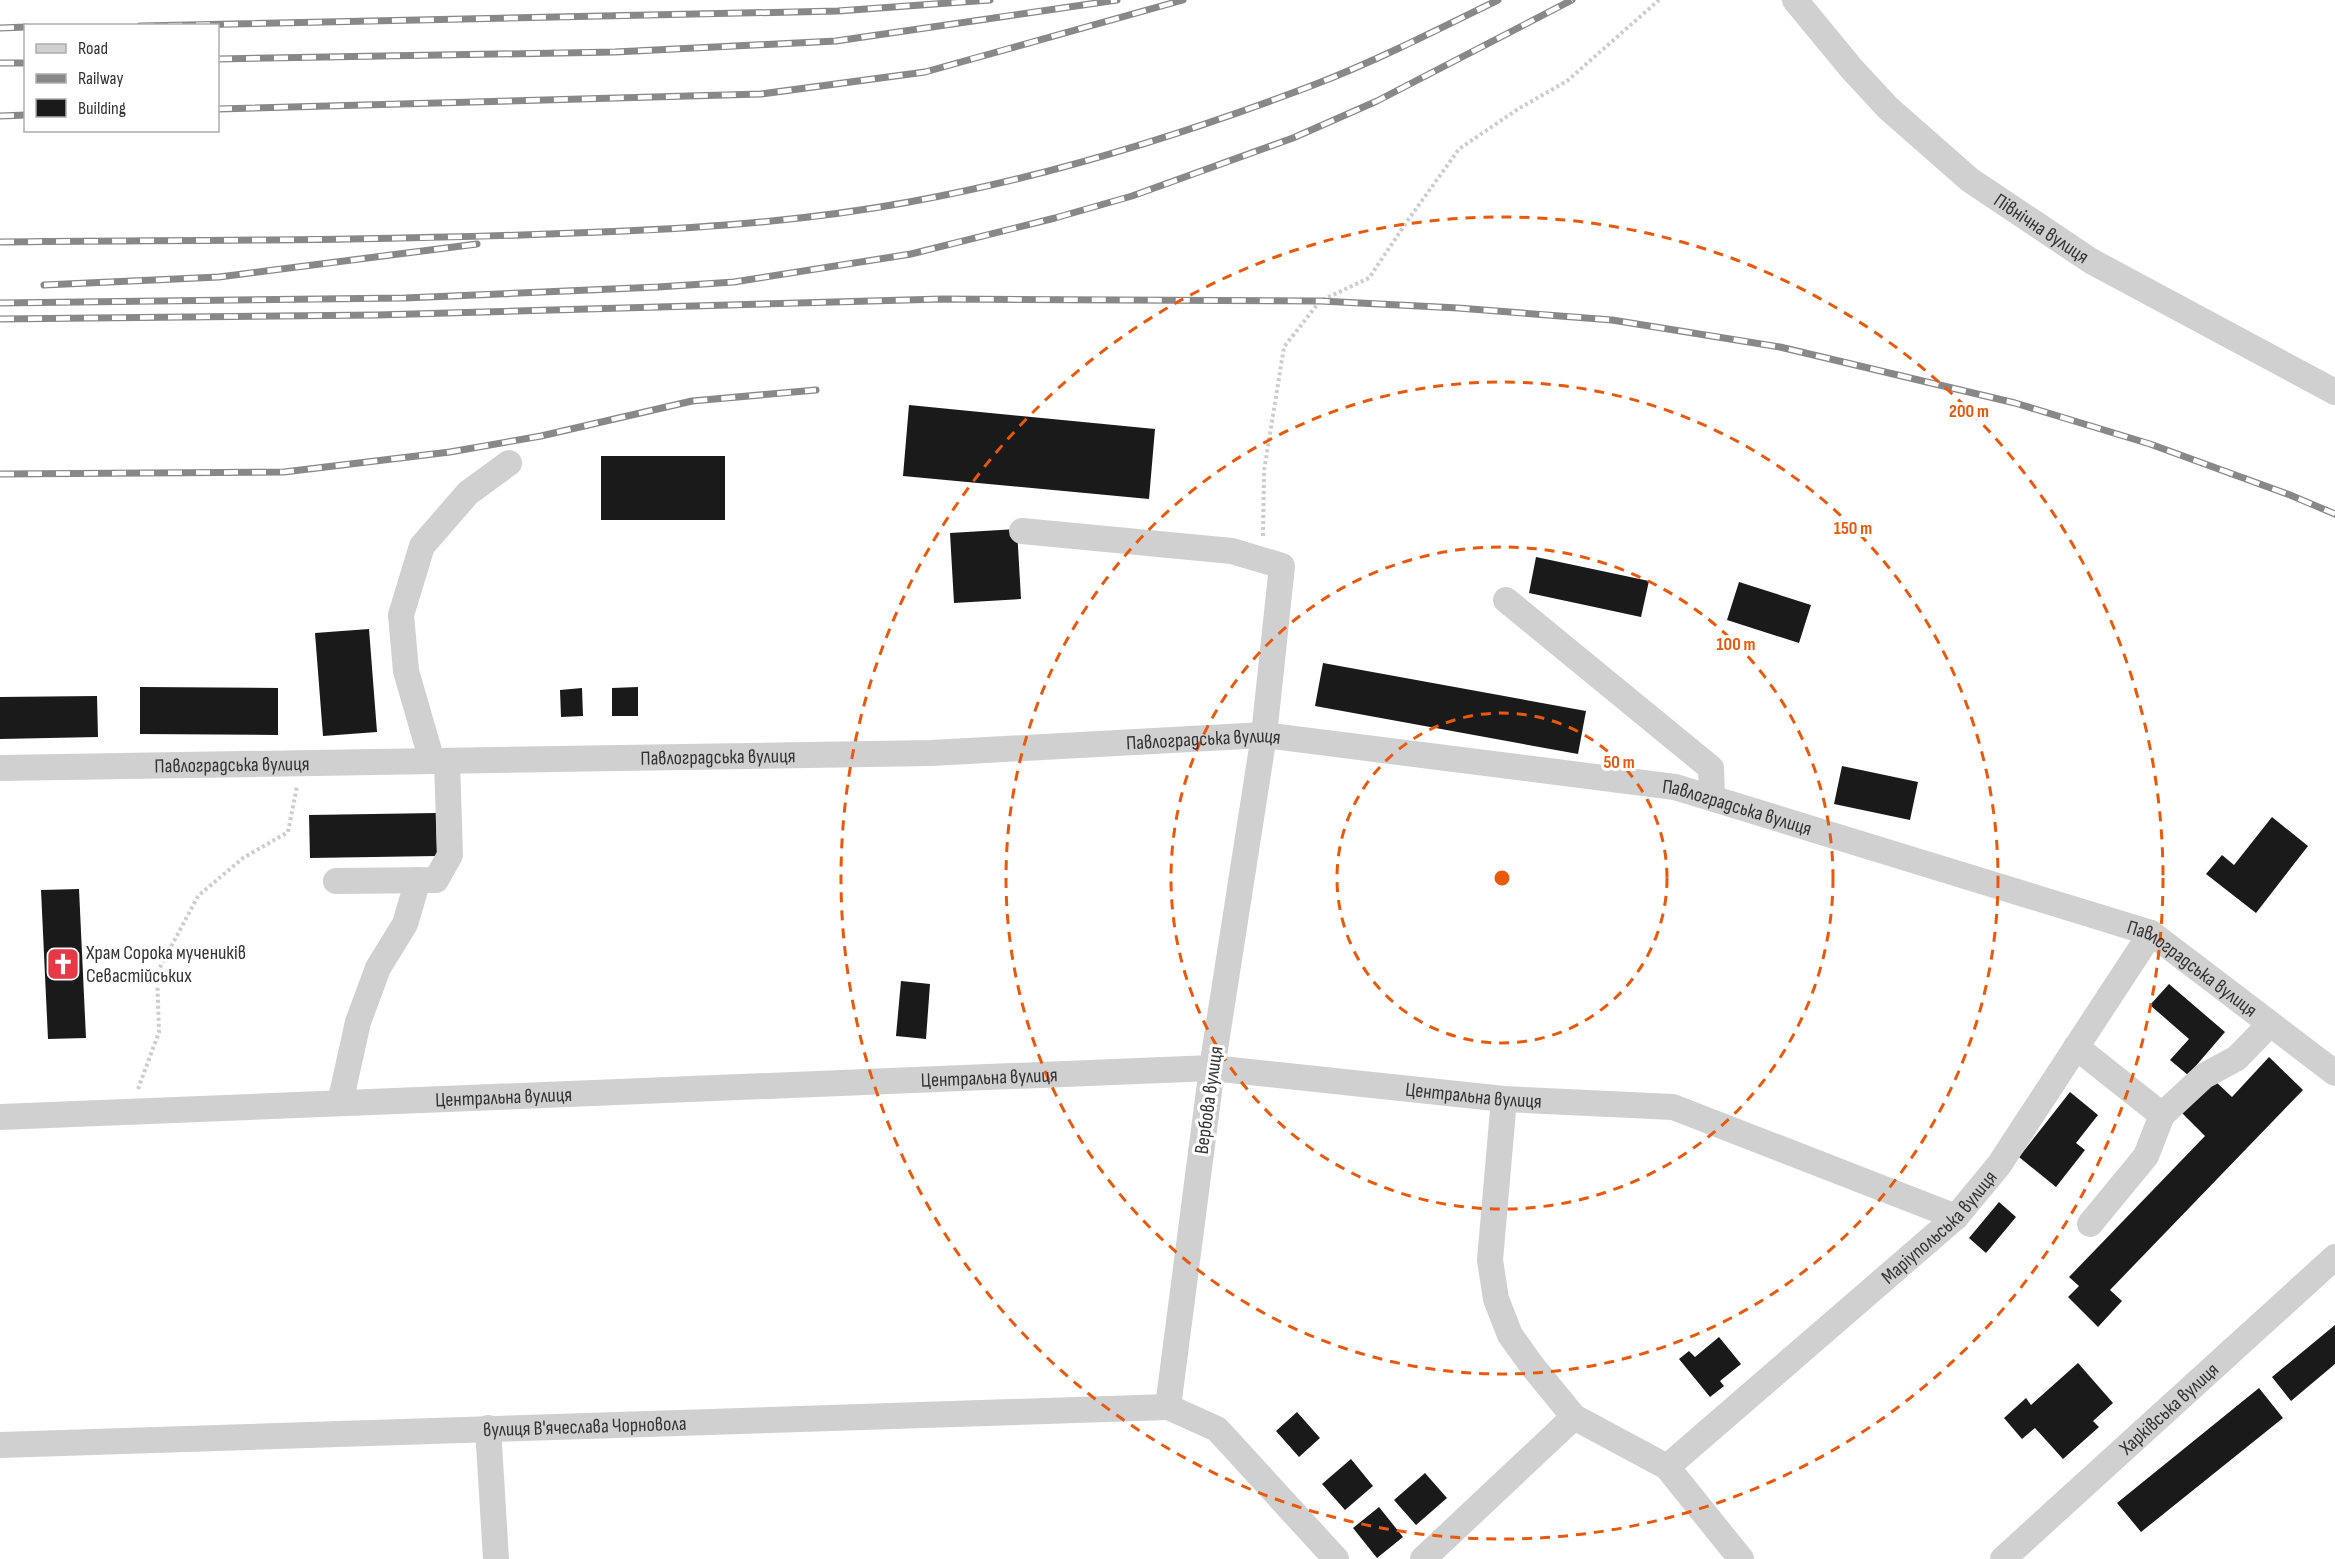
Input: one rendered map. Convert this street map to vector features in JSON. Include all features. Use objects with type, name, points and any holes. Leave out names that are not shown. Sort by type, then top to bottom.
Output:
[{"type":"street","name":"Північна вулиця","points":[[1795,0],[1851,68],[1888,108],[1970,180],[2091,261],[2335,392]]},
{"type":"street","points":[[336,881],[436,880],[450,855],[440,761],[406,671],[401,615],[422,546],[468,493],[508,463]]},
{"type":"street","points":[[1022,531],[1232,551],[1272,563]]},
{"type":"street","name":"Вербова вулиця","points":[[1168,1407],[1212,1068],[1264,735],[1272,563]]},
{"type":"street","points":[[1506,600],[1711,768],[1712,798]]},
{"type":"street","name":"Павлоградська вулиця","points":[[0,768],[931,753],[1264,735],[1675,787],[2151,933],[2335,1073]]},
{"type":"street","points":[[340,1103],[358,1022],[378,968],[405,924],[418,880]]},
{"type":"street","name":"Маріупольська вулиця","points":[[1667,1467],[1956,1216],[1999,1165],[2151,933]]},
{"type":"street","points":[[2090,1224],[2146,1155],[2162,1115],[2204,1076],[2237,1058],[2270,1024]]},
{"type":"street","points":[[2076,1047],[2162,1115]]},
{"type":"street","name":"Центральна вулиця","points":[[0,1117],[1212,1068],[1504,1099],[1673,1107],[1956,1216]]},
{"type":"street","points":[[1504,1099],[1490,1260],[1496,1299],[1510,1335],[1574,1416],[1667,1467],[1742,1559]]},
{"type":"street","name":"Харківська вулиця","points":[[2002,1559],[2335,1257]]},
{"type":"street","points":[[1168,1407],[1217,1429],[1336,1559]]},
{"type":"street","name":"вулиця В'ячеслава Чорновола","points":[[0,1445],[1168,1407]]},
{"type":"street","points":[[1423,1559],[1574,1416]]},
{"type":"street","points":[[488,1428],[496,1559]]},
{"type":"path","points":[[1272,563],[1264,471],[1284,347],[1320,301],[1369,278],[1459,149],[1518,109],[1567,81],[1659,0]]},
{"type":"path","points":[[129,1112],[159,1032],[157,973],[198,896],[243,858],[288,832],[302,763]]},
{"type":"building","points":[[909,405],[1155,429],[1149,499],[903,476]]},
{"type":"building","points":[[601,456],[725,456],[725,520],[601,520]]},
{"type":"building","points":[[1017,529],[1021,599],[954,603],[950,533]]},
{"type":"building","points":[[1536,557],[1649,581],[1641,617],[1529,593]]},
{"type":"building","points":[[1739,582],[1811,605],[1799,643],[1727,620]]},
{"type":"building","points":[[369,629],[377,732],[323,736],[315,633]]},
{"type":"building","points":[[1323,663],[1586,711],[1578,754],[1315,706]]},
{"type":"building","points":[[140,687],[278,688],[278,735],[140,734]]},
{"type":"building","points":[[638,687],[638,716],[612,716],[612,688]]},
{"type":"building","points":[[582,688],[583,716],[561,717],[560,690]]},
{"type":"building","points":[[97,696],[98,737],[0,739],[0,697]]},
{"type":"building","points":[[1842,766],[1918,782],[1910,820],[1834,804]]},
{"type":"building","points":[[436,813],[437,856],[310,858],[309,815]]},
{"type":"building","points":[[2272,817],[2308,846],[2256,913],[2206,874],[2222,855],[2234,865]]},
{"type":"building","name":"Храм Сорока мучеників Севастійських","points":[[79,889],[86,1038],[48,1039],[41,890]]},
{"type":"building","points":[[901,981],[930,984],[926,1039],[896,1036]]},
{"type":"building","points":[[2169,984],[2225,1032],[2188,1075],[2170,1060],[2189,1039],[2150,1005]]},
{"type":"building","points":[[2269,1057],[2303,1090],[2110,1290],[2122,1301],[2098,1327],[2068,1297],[2079,1286],[2069,1277],[2205,1136],[2182,1113],[2214,1080],[2232,1097]]},
{"type":"building","points":[[2070,1092],[2098,1115],[2076,1143],[2085,1150],[2056,1187],[2019,1157]]},
{"type":"building","points":[[1999,1202],[2016,1217],[1986,1253],[1969,1238]]},
{"type":"building","points":[[2335,1325],[2335,1364],[2291,1401],[2272,1377]]},
{"type":"building","points":[[1719,1337],[1741,1364],[1720,1381],[1724,1386],[1710,1397],[1679,1359],[1689,1351],[1695,1357]]},
{"type":"building","points":[[2078,1363],[2113,1403],[2093,1421],[2099,1427],[2063,1459],[2035,1428],[2022,1439],[2004,1418],[2026,1398],[2031,1405]]},
{"type":"building","points":[[2259,1388],[2283,1418],[2141,1532],[2117,1503]]},
{"type":"building","points":[[1297,1412],[1320,1438],[1299,1457],[1276,1431]]},
{"type":"building","points":[[1351,1459],[1373,1486],[1345,1510],[1322,1484]]},
{"type":"building","points":[[1425,1473],[1447,1498],[1416,1525],[1394,1500]]},
{"type":"building","points":[[1379,1507],[1403,1537],[1377,1558],[1353,1528]]},
{"type":"railway","points":[[219,24],[838,11],[990,0]]},
{"type":"railway","points":[[219,59],[615,52],[836,41],[1117,0]]},
{"type":"railway","points":[[219,109],[761,94],[925,72],[1183,0]]},
{"type":"railway","points":[[0,242],[342,239],[593,232],[729,225],[864,210],[1012,180],[1166,137],[1339,75],[1498,0]]},
{"type":"railway","points":[[0,303],[405,298],[658,287],[734,282],[911,254],[1132,196],[1293,138],[1377,101],[1572,0]]},
{"type":"railway","points":[[0,28],[24,27]]},
{"type":"railway","points":[[0,63],[24,63]]},
{"type":"railway","points":[[0,116],[24,115]]},
{"type":"railway","points":[[44,285],[219,277],[477,244]]},
{"type":"railway","points":[[0,319],[377,315],[942,299],[1320,301],[1458,308],[1612,320],[1780,347],[2015,403],[2150,444],[2290,495],[2335,514]]},
{"type":"railway","points":[[0,474],[284,472],[450,452],[541,436],[692,401],[816,390]]},
{"type":"place","name":"Храм Сорока мучеників Севастійських","points":[[63,964]]}]
